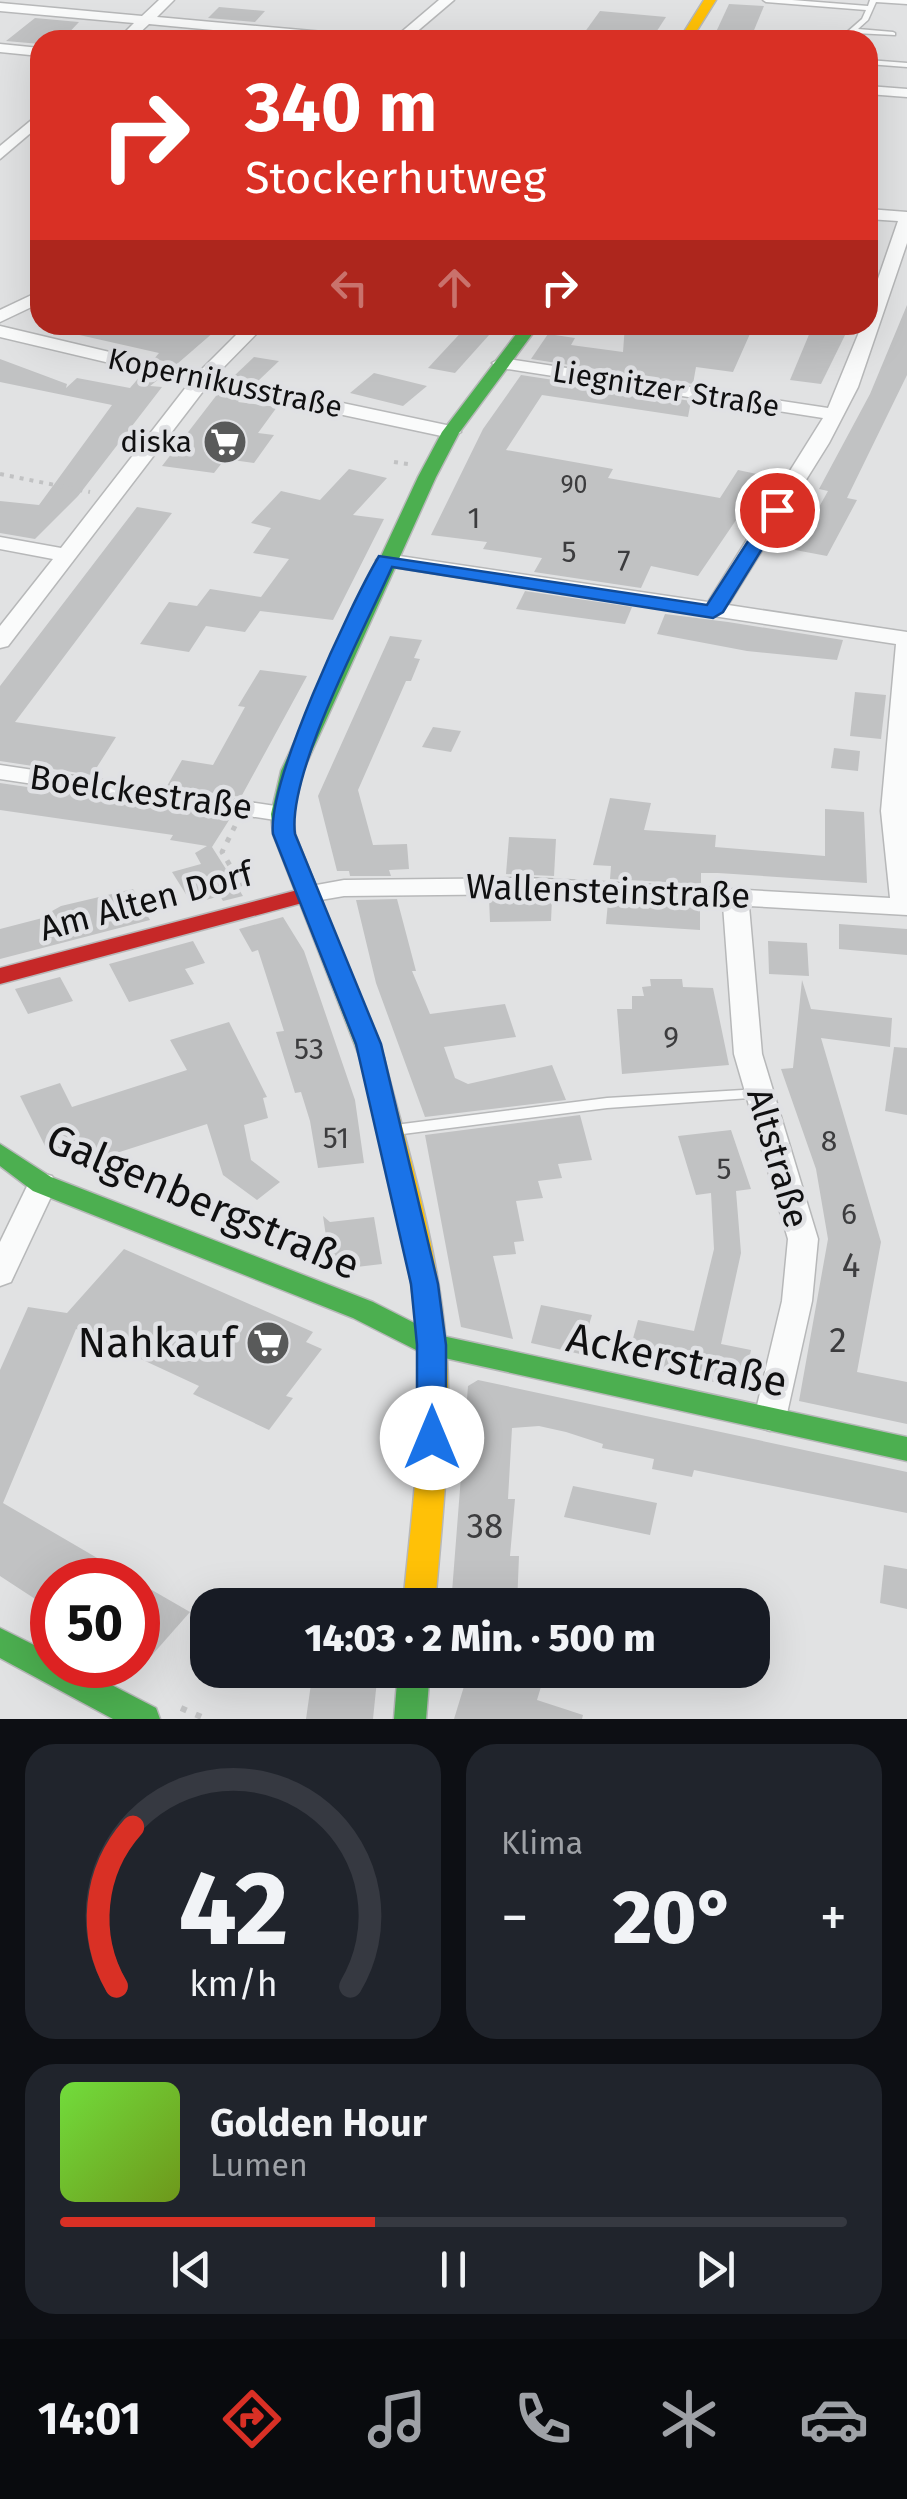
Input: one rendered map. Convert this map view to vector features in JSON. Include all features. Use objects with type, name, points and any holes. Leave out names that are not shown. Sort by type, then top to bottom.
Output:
[{"type":"main road","points":[[691,30],[710,0]]},
{"type":"main road","points":[[419,1588],[432,1438],[432,1345],[424,1284],[369,1044],[284,834],[282,814],[292,772],[386,560],[451,432],[523,335]]},
{"type":"main road","name":"Am Alten Dorf","points":[[0,976],[309,894]]},
{"type":"main road","name":"Galgenbergstraße","points":[[0,1153],[42,1184],[363,1310],[432,1345]]},
{"type":"main road","name":"Ackerstraße","points":[[432,1345],[907,1449]]},
{"type":"main road","points":[[0,1642],[144,1719]]},
{"type":"main road","points":[[410,1719],[413,1688]]},
{"type":"street","points":[[134,30],[167,0]]},
{"type":"street","points":[[411,30],[446,0]]},
{"type":"street","points":[[0,6],[256,30]]},
{"type":"street","points":[[0,48],[30,51]]},
{"type":"street","points":[[878,91],[907,93]]},
{"type":"street","points":[[0,154],[30,127]]},
{"type":"street","points":[[878,215],[907,218],[878,304]]},
{"type":"street","points":[[0,317],[30,301]]},
{"type":"street","name":"Kopernikusstraße","points":[[0,331],[451,432]]},
{"type":"street","points":[[0,641],[204,377],[246,335]]},
{"type":"street","points":[[713,612],[820,443],[855,372],[867,335]]},
{"type":"street","name":"Liegnitzer Straße","points":[[501,364],[831,414]]},
{"type":"street","points":[[0,543],[68,555]]},
{"type":"street","points":[[386,560],[907,639],[893,812],[906,907]]},
{"type":"street","name":"Boelckestraße","points":[[0,772],[282,814]]},
{"type":"street","name":"Wallensteinstraße","points":[[309,894],[424,885],[735,895],[906,907]]},
{"type":"street","name":"Altstraße","points":[[735,895],[748,1054],[803,1239],[796,1301],[770,1418]]},
{"type":"street","points":[[0,1274],[42,1184]]},
{"type":"lane","points":[[766,0],[907,2]]},
{"type":"lane","points":[[857,30],[874,3]]},
{"type":"lane","points":[[878,33],[892,34]]},
{"type":"lane","points":[[878,63],[907,65]]},
{"type":"lane","points":[[390,1131],[608,1103],[760,1094]]},
{"type":"path","points":[[0,474],[113,496]]},
{"type":"building","points":[[729,4],[764,6],[754,30],[717,30]]},
{"type":"building","points":[[219,7],[265,11],[255,22],[208,18]]},
{"type":"building","points":[[600,11],[666,17],[658,30],[586,30]]},
{"type":"building","points":[[35,18],[79,22],[71,30],[30,30],[30,43],[6,41]]},
{"type":"building","points":[[907,305],[907,375],[847,498],[857,500],[827,556],[795,550],[828,491],[819,489],[870,394]]},
{"type":"building","points":[[79,335],[210,335],[177,364],[154,359],[159,353]]},
{"type":"building","points":[[459,335],[489,335],[455,373],[428,368]]},
{"type":"building","points":[[547,335],[575,338],[571,345],[623,352],[624,335],[749,335],[733,372],[696,367],[693,384],[531,359]]},
{"type":"building","points":[[809,335],[845,335],[821,384],[790,380]]},
{"type":"building","points":[[254,357],[279,361],[258,381],[234,376]]},
{"type":"building","points":[[0,359],[67,384],[66,388],[77,378],[130,388],[142,374],[159,379],[150,386],[162,387],[78,496],[35,539],[0,533],[0,501],[39,505],[112,405],[0,382]]},
{"type":"building","points":[[374,373],[427,386],[403,406],[350,393]]},
{"type":"building","points":[[521,375],[691,401],[688,417],[542,395],[506,450],[613,469],[608,478],[720,498],[738,470],[766,476],[698,576],[651,566],[641,588],[534,572],[542,558],[483,549],[487,542],[431,535],[483,429]]},
{"type":"building","name":"diska","points":[[219,392],[242,397],[238,402],[277,407],[258,433],[274,435],[254,463],[225,459],[214,473],[162,466]]},
{"type":"building","points":[[349,469],[387,478],[353,515],[384,519],[333,620],[260,611],[245,632],[206,626],[189,652],[140,644],[169,602],[197,606],[210,589],[261,597],[289,559],[253,553],[271,528],[251,523],[281,491],[320,500]]},
{"type":"building","points":[[137,507],[172,513],[15,722],[116,737],[92,775],[0,761],[0,686]]},
{"type":"building","points":[[525,591],[632,607],[625,624],[516,609]]},
{"type":"building","points":[[665,614],[843,640],[837,660],[747,651],[657,634]]},
{"type":"building","points":[[390,636],[422,640],[414,658],[420,659],[411,681],[406,681],[358,790],[373,845],[407,844],[409,869],[389,870],[391,876],[350,876],[349,871],[337,871],[318,796]]},
{"type":"building","points":[[260,670],[307,676],[241,797],[167,786],[182,760],[213,765],[245,707],[238,706]]},
{"type":"building","points":[[855,692],[886,695],[881,739],[850,736]]},
{"type":"building","points":[[433,727],[461,731],[451,752],[422,747]]},
{"type":"building","points":[[834,748],[860,751],[858,771],[831,768]]},
{"type":"building","points":[[0,783],[231,817],[212,847],[243,896],[223,901],[220,896],[192,904],[172,872],[201,864],[195,853],[207,846],[170,840],[173,835],[0,810]]},
{"type":"building","points":[[610,798],[651,803],[644,830],[716,835],[715,847],[825,856],[825,809],[864,812],[867,883],[718,873],[701,873],[701,884],[610,879],[611,866],[593,865]]},
{"type":"building","points":[[509,837],[556,839],[554,876],[506,874]]},
{"type":"building","points":[[133,889],[150,920],[0,959],[0,929],[54,915],[52,911],[61,906]]},
{"type":"building","points":[[489,898],[552,899],[551,921],[490,922]]},
{"type":"building","points":[[397,899],[416,971],[412,971],[430,1014],[505,1004],[516,1037],[444,1047],[455,1078],[468,1084],[552,1065],[566,1100],[425,1117],[376,983],[356,900]]},
{"type":"building","points":[[608,902],[700,908],[700,930],[606,924]]},
{"type":"building","points":[[283,917],[304,951],[355,1100],[364,1163],[318,1168],[310,1121],[301,1092],[295,1093],[276,1032],[284,1031],[258,950],[252,952],[239,929]]},
{"type":"building","points":[[839,924],[907,929],[907,955],[839,949]]},
{"type":"building","points":[[193,941],[205,963],[185,969],[194,984],[129,1002],[109,964]]},
{"type":"building","points":[[768,941],[807,943],[809,976],[769,974]]},
{"type":"building","points":[[60,977],[73,1001],[28,1014],[15,989]]},
{"type":"building","points":[[650,979],[682,979],[683,987],[713,988],[729,1065],[622,1074],[617,1009],[632,1009],[632,996],[644,996],[642,987],[651,986]]},
{"type":"building","points":[[802,980],[811,1009],[892,1018],[890,1047],[821,1038],[881,1242],[857,1372],[907,1382],[907,1424],[799,1401],[828,1239],[816,1169],[781,1069],[793,1068]]},
{"type":"building","points":[[229,1022],[267,1097],[263,1098],[268,1118],[244,1125],[251,1160],[280,1182],[257,1200],[223,1175],[207,1124],[79,1165],[48,1152],[20,1096],[60,1083],[72,1107],[187,1070],[170,1040]]},
{"type":"building","points":[[894,1047],[907,1048],[907,1115],[885,1111]]},
{"type":"building","points":[[580,1115],[592,1160],[558,1164],[562,1178],[538,1181],[543,1198],[516,1201],[524,1241],[514,1242],[516,1254],[493,1256],[513,1339],[461,1327],[425,1135]]},
{"type":"building","points":[[731,1130],[751,1189],[736,1191],[741,1253],[721,1344],[751,1350],[743,1388],[626,1364],[638,1320],[694,1331],[714,1249],[711,1193],[696,1195],[678,1136]]},
{"type":"building","points":[[323,1216],[330,1222],[374,1217],[382,1264],[331,1270]]},
{"type":"building","points":[[124,1249],[313,1332],[306,1342],[322,1349],[286,1396],[293,1398],[269,1430],[193,1394],[199,1386],[76,1329],[3,1503],[97,1558],[30,1558],[30,1596],[0,1576],[0,1370],[28,1307],[67,1313]]},
{"type":"building","points":[[541,1305],[592,1315],[580,1354],[531,1343]]},
{"type":"building","points":[[478,1380],[907,1472],[907,1513],[694,1470],[692,1477],[652,1469],[654,1459],[602,1448],[603,1444],[566,1432],[539,1426],[512,1428],[508,1499],[515,1499],[510,1556],[519,1556],[518,1588],[452,1588],[468,1386]]},
{"type":"building","points":[[573,1486],[657,1503],[650,1535],[564,1517]]},
{"type":"building","points":[[884,1565],[907,1569],[907,1609],[880,1603]]},
{"type":"building","points":[[160,1595],[190,1612],[160,1646]]},
{"type":"building","points":[[310,1688],[376,1688],[373,1719],[306,1719]]},
{"type":"building","points":[[463,1688],[541,1688],[537,1700],[583,1715],[582,1719],[454,1719]]},
{"type":"traffic: fast","points":[[372,1058],[284,834],[282,814],[292,771],[427,477],[451,432],[524,335]]},
{"type":"traffic: fast","points":[[0,1153],[42,1184],[363,1310],[432,1345],[907,1449]]},
{"type":"traffic: fast","points":[[0,1642],[144,1719]]},
{"type":"traffic: fast","points":[[410,1719],[413,1688]]},
{"type":"traffic: slow","points":[[691,30],[710,0]]},
{"type":"traffic: slow","points":[[372,1058],[416,1236],[432,1344],[432,1442],[421,1588]]},
{"type":"traffic: jam","points":[[0,976],[309,894]]},
{"type":"place","name":"diska","points":[[225,442]]},
{"type":"place","name":"Nahkauf","points":[[268,1343]]},
{"type":"route","points":[[432,1438],[432,1345],[424,1284],[369,1044],[284,834],[282,814],[292,772],[386,560],[713,612],[777,510]]}]
